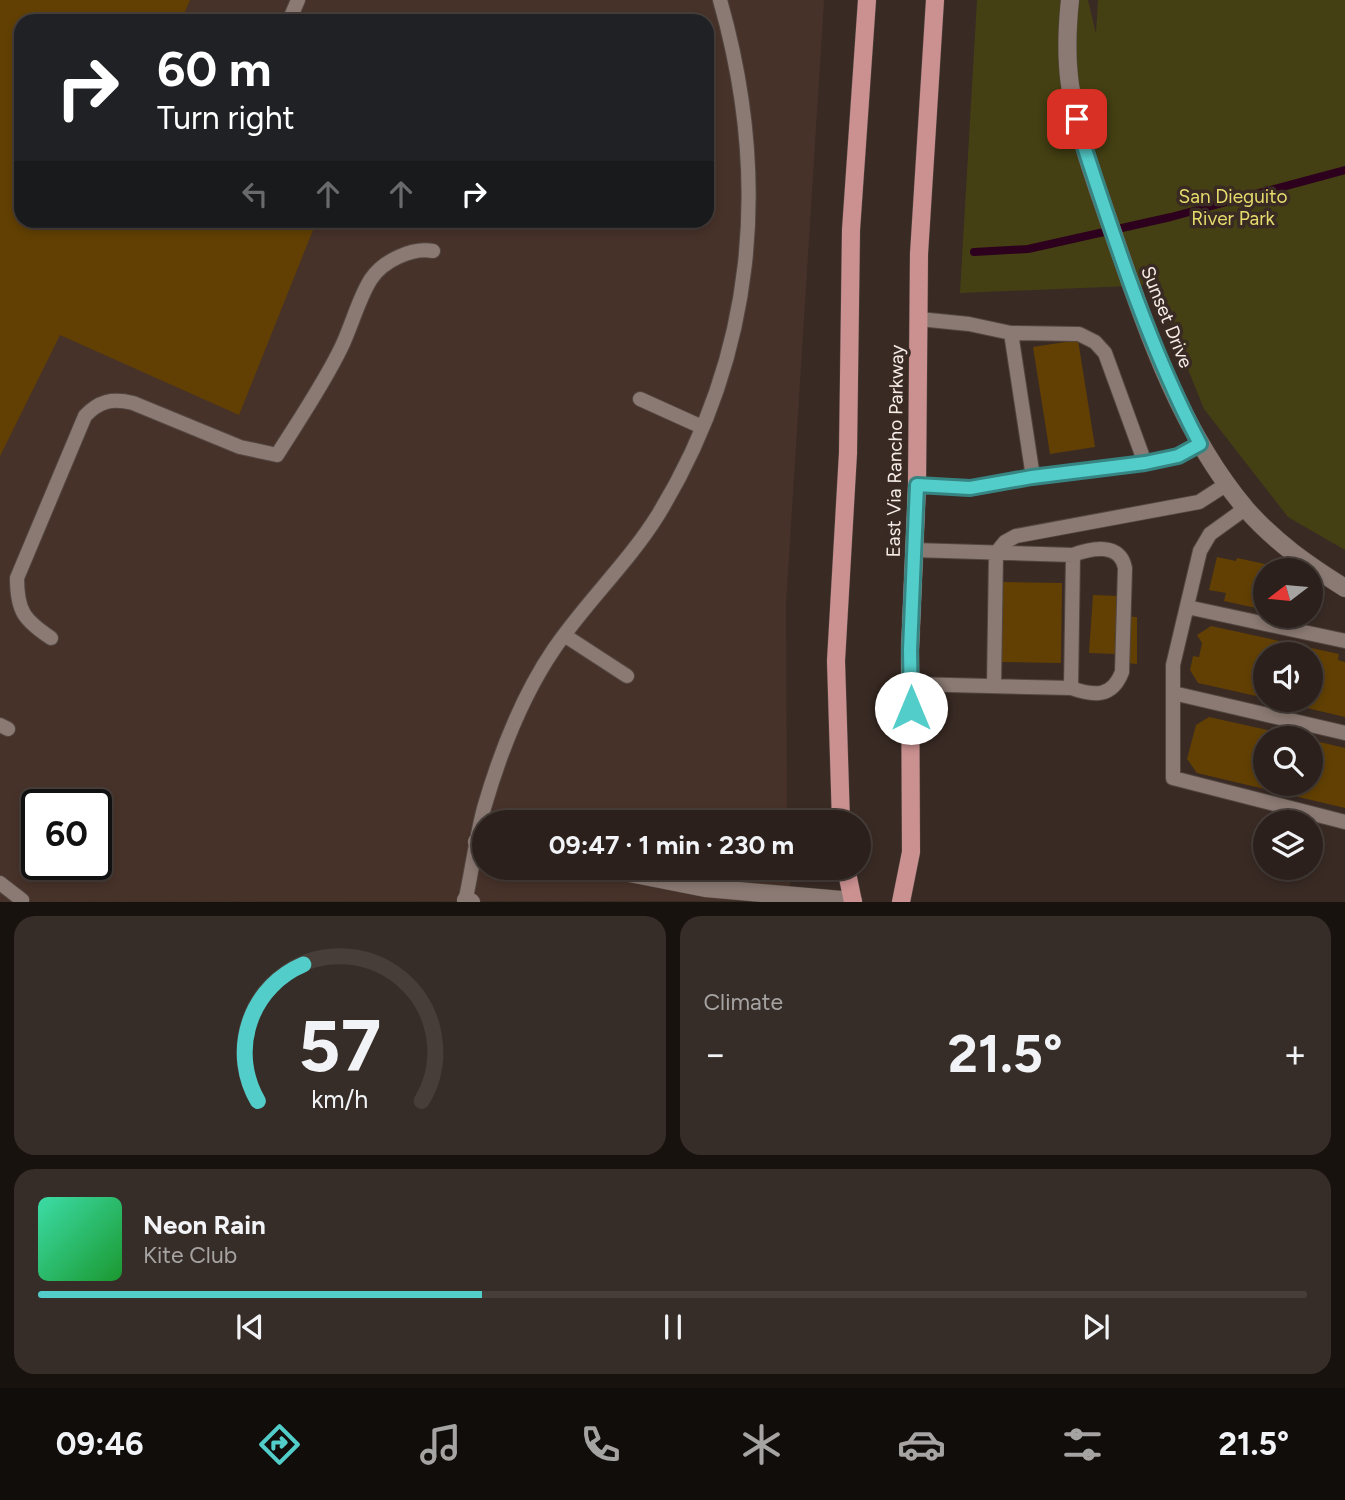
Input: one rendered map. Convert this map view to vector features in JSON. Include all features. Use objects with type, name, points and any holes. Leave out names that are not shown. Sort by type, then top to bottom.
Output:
[{"type":"main road","points":[[841,810],[836,650],[848,453],[851,230],[867,0]]},
{"type":"main road","name":"East Via Rancho Parkway","points":[[901,901],[911,852],[911,684],[917,485],[919,254],[934,0]]},
{"type":"main road","points":[[849,880],[853,901],[860,901]]},
{"type":"street","name":"Sunset Drive","points":[[1070,0],[1070,83],[1081,137],[1123,262],[1160,359],[1200,444],[1246,508],[1272,536],[1307,564],[1345,588]]},
{"type":"street","points":[[665,880],[705,888],[853,901]]},
{"type":"lane","points":[[484,810],[513,726],[531,688],[564,635],[624,563],[658,514],[688,459],[721,377],[744,282],[749,215],[748,141],[743,97],[720,0]]},
{"type":"lane","points":[[51,638],[25,618],[19,600],[18,578],[85,416],[95,406],[106,401],[133,402],[240,447],[277,455],[341,348],[371,279],[382,267],[397,258],[417,250],[433,251]]},
{"type":"lane","points":[[919,319],[1011,332],[1079,334],[1095,341],[1105,353],[1145,463]]},
{"type":"lane","points":[[1011,332],[1032,477]]},
{"type":"lane","points":[[640,399],[702,427]]},
{"type":"lane","points":[[917,485],[970,488],[1032,477],[1145,463],[1178,456],[1200,444]]},
{"type":"lane","points":[[994,686],[996,553],[1005,542],[1016,536],[1199,502],[1227,484]]},
{"type":"lane","points":[[1246,508],[1210,534],[1204,542],[1173,665],[1173,778],[1345,822]]},
{"type":"lane","points":[[911,684],[1071,688],[1089,694],[1102,693],[1118,682],[1122,672],[1125,568],[1121,557],[1110,550],[1095,549],[1073,555],[914,550]]},
{"type":"lane","points":[[1071,688],[1073,555]]},
{"type":"lane","points":[[1187,607],[1345,641]]},
{"type":"lane","points":[[564,635],[627,676]]},
{"type":"lane","points":[[1173,693],[1345,733]]},
{"type":"lane","points":[[467,901],[472,880]]},
{"type":"lane","points":[[0,883],[21,901]]},
{"type":"shaded area","points":[[0,0],[824,0],[786,604],[787,810],[472,810],[472,880],[790,880],[791,901],[0,902]]},
{"type":"green space","name":"San Dieguito River Park","points":[[977,0],[1088,0],[1096,34],[1098,0],[1345,0],[1345,550],[1288,517],[1204,409],[1154,285],[960,293]]},
{"type":"building","points":[[0,0],[190,0],[184,14],[14,14],[14,228],[314,228],[239,415],[60,335],[0,456]]},
{"type":"building","points":[[1078,340],[1095,447],[1050,454],[1033,347]]},
{"type":"building","points":[[1217,557],[1253,561],[1253,607],[1224,601],[1226,593],[1209,590]]},
{"type":"building","points":[[1001,582],[1062,583],[1061,663],[1000,662]]},
{"type":"building","points":[[1093,595],[1119,596],[1117,616],[1137,617],[1137,664],[1117,662],[1115,654],[1089,653]]},
{"type":"building","points":[[1211,626],[1284,642],[1253,642],[1253,695],[1198,683],[1190,670],[1193,656],[1199,657],[1202,643],[1197,635]]},
{"type":"building","points":[[1323,650],[1339,654],[1338,660],[1345,662],[1345,717],[1323,712]]},
{"type":"building","points":[[1209,717],[1253,727],[1253,786],[1197,773],[1187,759],[1196,725]]},
{"type":"building","points":[[1323,743],[1345,748],[1345,808],[1294,796],[1323,796]]},
{"type":"waterway","points":[[974,252],[1028,249],[1171,217],[1345,170]]},
{"type":"route","points":[[911,708],[910,650],[917,485],[970,488],[1032,477],[1145,463],[1178,456],[1200,444],[1160,359],[1127,273],[1077,119]]}]
